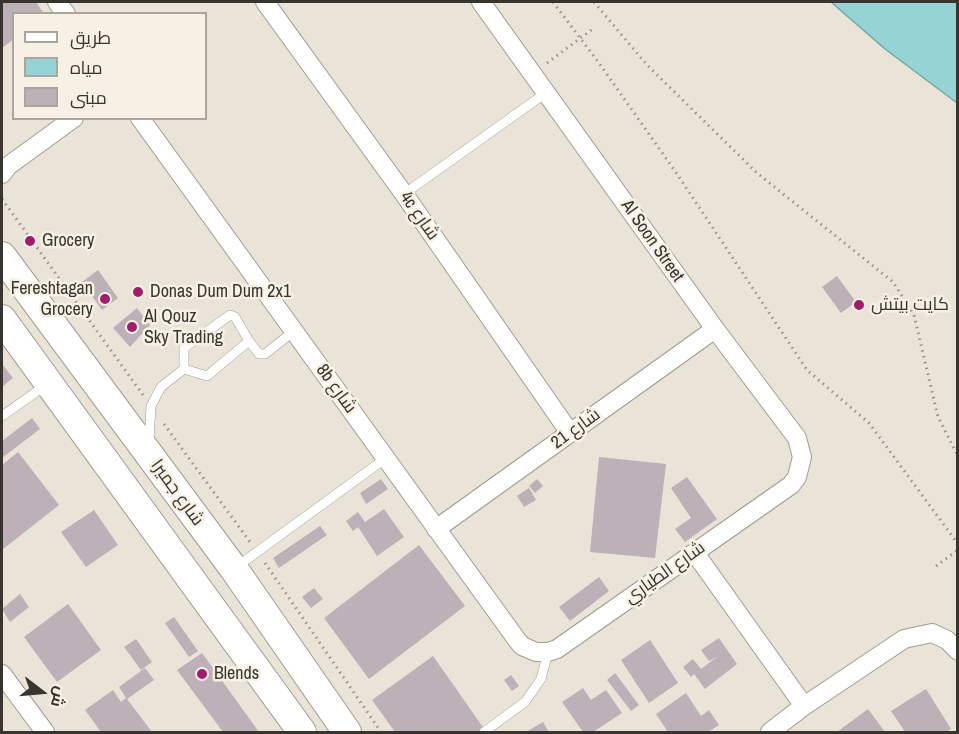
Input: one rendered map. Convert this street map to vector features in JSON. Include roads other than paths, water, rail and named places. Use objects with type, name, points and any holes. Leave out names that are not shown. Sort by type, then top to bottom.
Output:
[{"type":"main road","name":"شارع جميرا","points":[[2,256],[234,569],[347,732]]},
{"type":"main road","points":[[2,319],[302,732]]},
{"type":"street","name":"4c شارع","points":[[265,2],[404,194],[570,433]]},
{"type":"street","name":"Al Soon Street","points":[[481,2],[715,328],[797,438],[801,467],[791,485]]},
{"type":"street","points":[[4,169],[71,120]]},
{"type":"street","name":"8b شارع","points":[[141,120],[517,640],[522,646],[542,652]]},
{"type":"street","name":"شارع 21","points":[[436,529],[715,328]]},
{"type":"street","name":"شارع الطياري","points":[[542,652],[564,644],[791,485]]},
{"type":"street","points":[[695,553],[804,706]]},
{"type":"street","points":[[770,732],[794,725],[804,706],[904,639],[933,633],[947,640],[957,651]]},
{"type":"street","points":[[2,674],[45,732]]},
{"type":"lane","points":[[404,194],[546,92]]},
{"type":"lane","points":[[184,369],[184,348],[230,315],[235,317],[259,354],[265,354],[294,331]]},
{"type":"lane","points":[[184,369],[204,376],[210,375],[249,341]]},
{"type":"lane","points":[[153,459],[148,430],[151,406],[161,387],[184,369]]},
{"type":"lane","points":[[2,416],[49,383]]},
{"type":"lane","points":[[234,569],[386,458]]},
{"type":"lane","points":[[484,732],[525,702],[541,679],[542,652]]},
{"type":"water","points":[[831,2],[957,2],[957,103],[885,49]]},
{"type":"place","name":"Grocery","points":[[30,241]]},
{"type":"place","name":"Donas Dum Dum 2x1","points":[[138,292]]},
{"type":"place","name":"Fereshtagan Grocery","points":[[105,299]]},
{"type":"place","name":"كايت بيتش","points":[[859,305]]},
{"type":"place","name":"Al Qouz Sky Trading","points":[[132,327]]},
{"type":"place","name":"Blends","points":[[202,674]]}]
